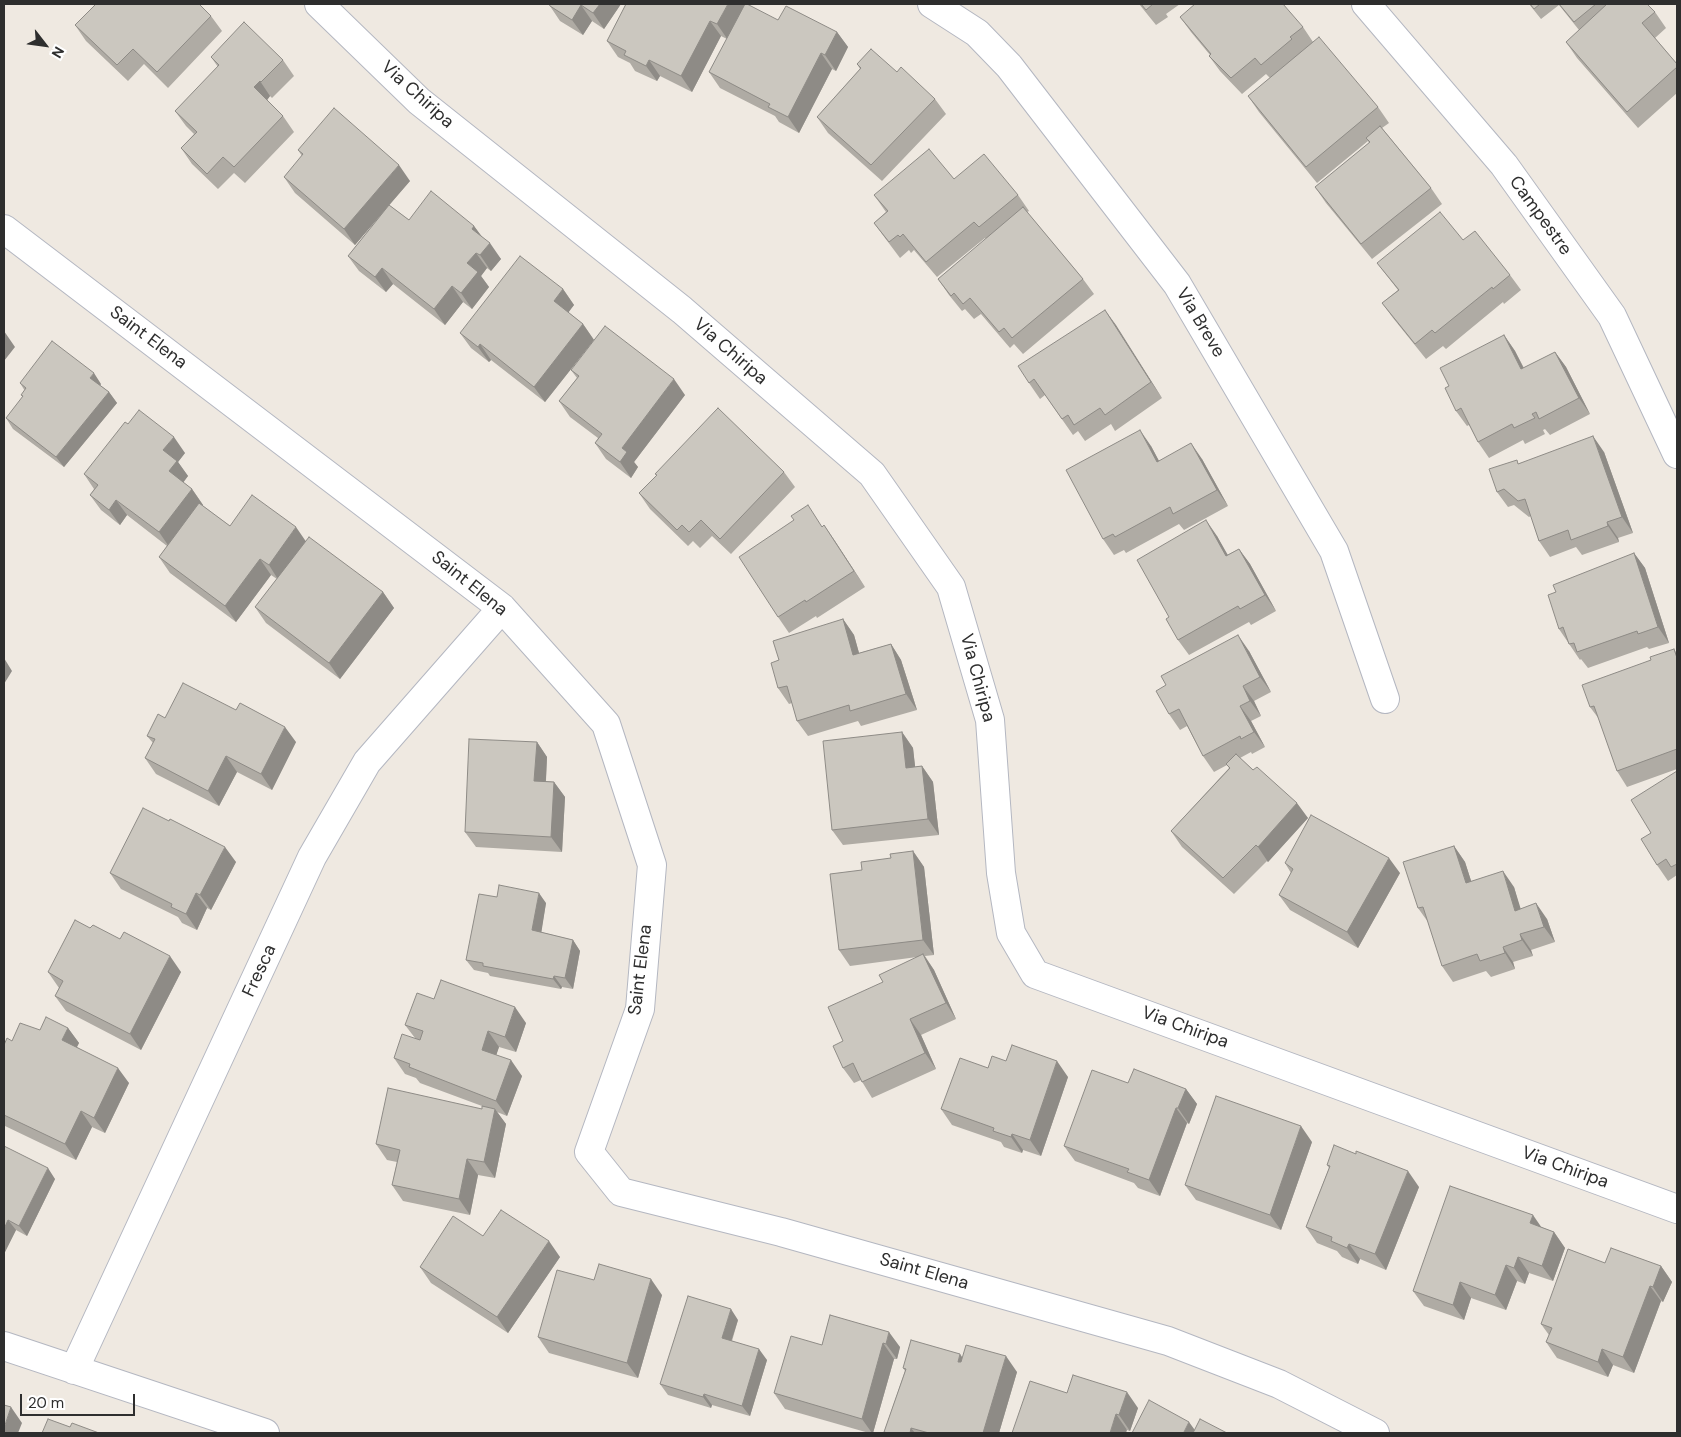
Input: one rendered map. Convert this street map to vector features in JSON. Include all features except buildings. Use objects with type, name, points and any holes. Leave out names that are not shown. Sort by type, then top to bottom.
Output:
[{"type":"street","name":"Via Chiripa","points":[[319,4],[419,101],[682,310],[872,474],[951,586],[990,720],[1001,873],[1011,932],[1035,974],[1677,1209]]},
{"type":"street","name":"Via Breve","points":[[932,4],[977,33],[1010,66],[1177,284],[1334,551],[1385,699]]},
{"type":"street","name":"Campestre","points":[[1366,4],[1504,165],[1612,316],[1677,454]]},
{"type":"street","name":"Saint Elena","points":[[4,229],[502,608],[606,724],[652,865],[640,1009],[589,1152],[621,1192],[781,1232],[1168,1341],[1279,1384],[1375,1433]]},
{"type":"street","name":"Fresca","points":[[74,1370],[312,857],[367,762],[502,608]]},
{"type":"street","points":[[4,1346],[265,1433]]}]
